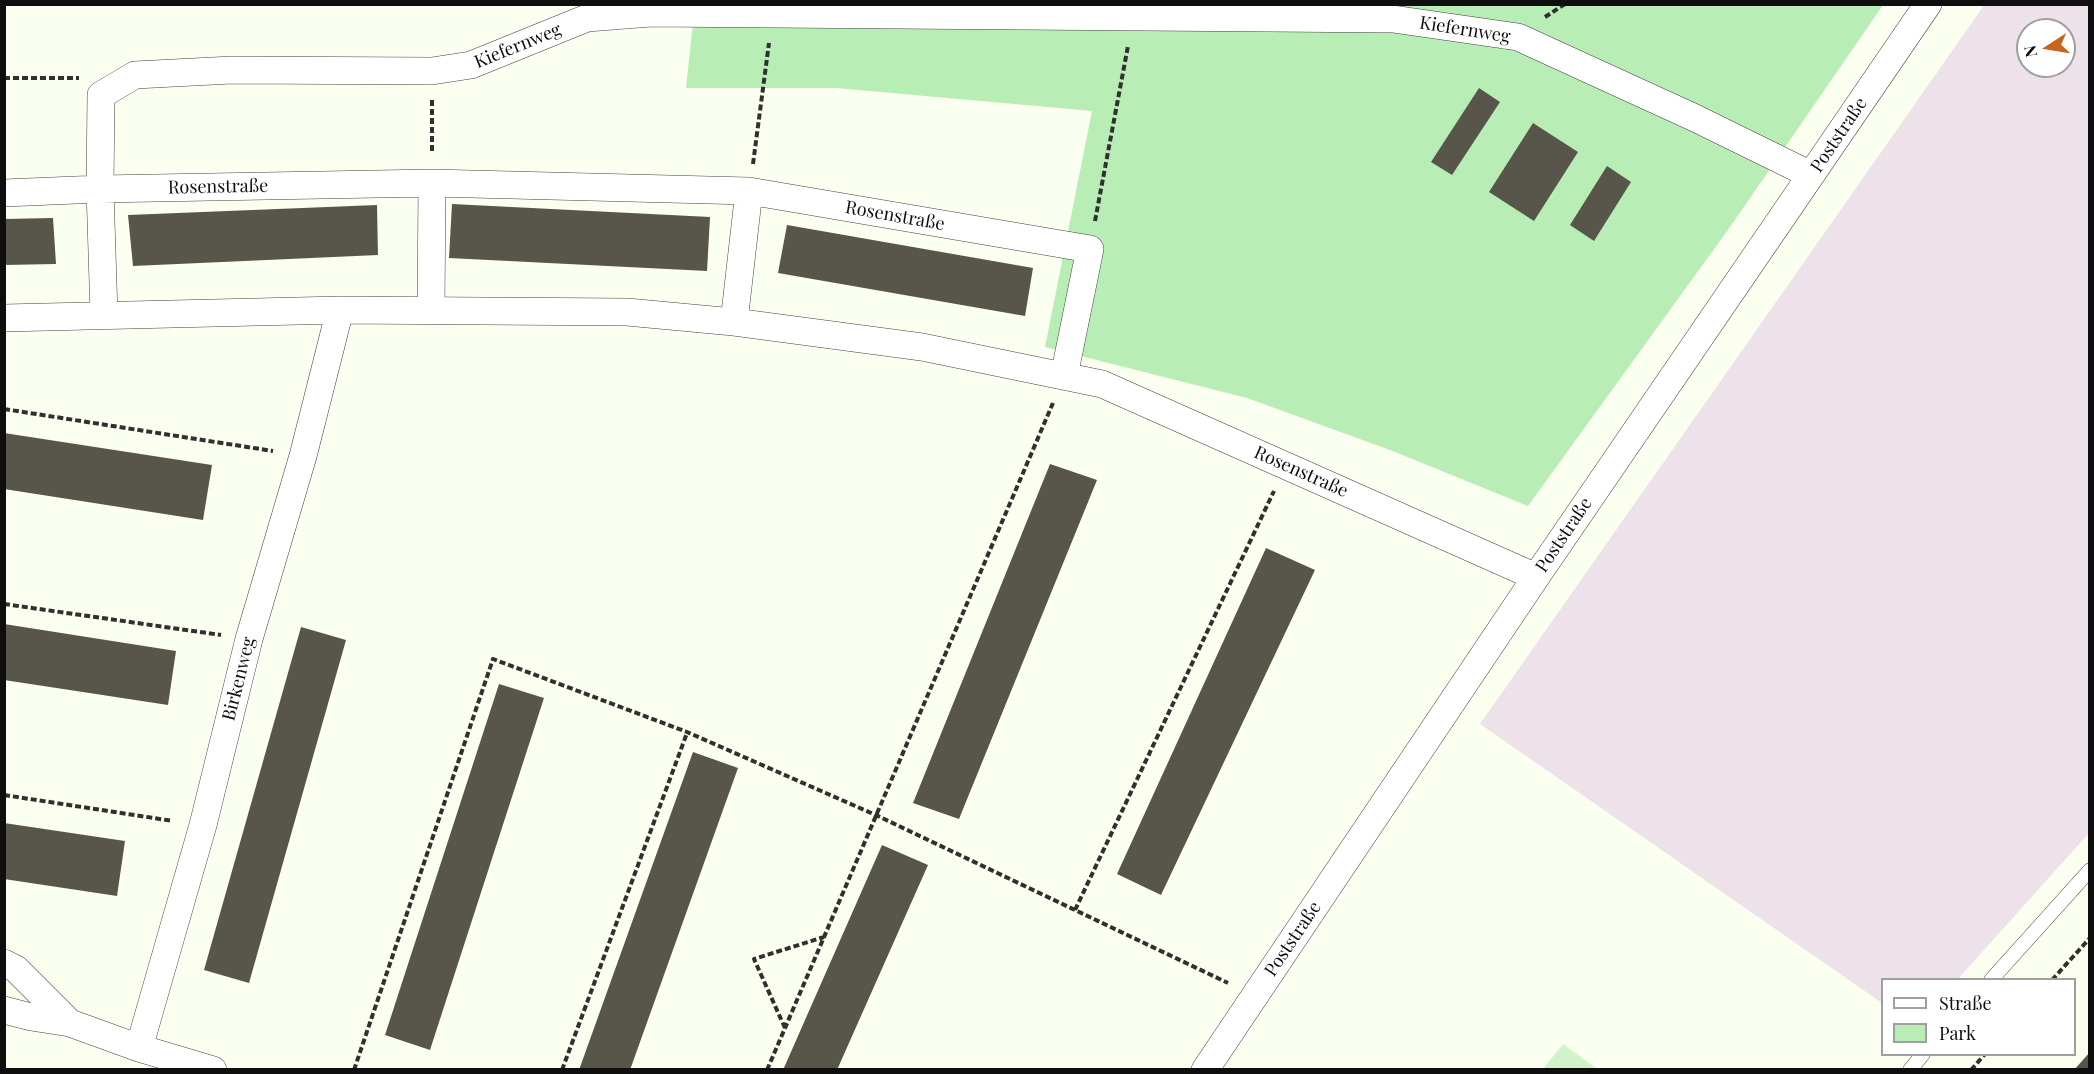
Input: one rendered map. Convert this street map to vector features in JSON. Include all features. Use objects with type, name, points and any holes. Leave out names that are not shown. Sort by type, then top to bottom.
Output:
[{"type":"street","name":"Poststraße","points":[[1205,1070],[1536,577],[1928,4]]},
{"type":"street","name":"Kiefernweg","points":[[116,86],[135,75],[232,70],[432,70],[471,65],[587,18],[651,13],[1133,15],[1392,19],[1518,38],[1695,118],[1811,176]]},
{"type":"street","points":[[104,315],[100,189],[101,95],[116,86]]},
{"type":"street","name":"Rosenstraße","points":[[4,193],[432,183],[749,191],[1090,249]]},
{"type":"street","points":[[431,311],[432,183]]},
{"type":"street","points":[[734,322],[749,191]]},
{"type":"street","points":[[1064,376],[1090,249]]},
{"type":"street","name":"Rosenstraße","points":[[4,318],[340,310],[627,312],[734,322],[922,347],[1102,384],[1536,577]]},
{"type":"street","name":"Birkenweg","points":[[139,1048],[203,825],[249,639],[303,456],[340,310]]},
{"type":"street","points":[[4,963],[16,969],[70,1023]]},
{"type":"street","points":[[4,1010],[70,1023],[139,1048],[213,1070]]},
{"type":"lane","points":[[1993,978],[2090,870]]},
{"type":"lane","points":[[1910,1070],[1921,1056]]},
{"type":"path","points":[[749,191],[773,14]]},
{"type":"path","points":[[1090,249],[1133,15]]},
{"type":"path","points":[[432,70],[432,183]]},
{"type":"path","points":[[4,78],[85,78],[116,86]]},
{"type":"path","points":[[767,1070],[878,816],[1064,376]]},
{"type":"path","points":[[4,409],[303,456]]},
{"type":"path","points":[[1076,910],[1286,466]]},
{"type":"path","points":[[4,604],[249,639]]},
{"type":"path","points":[[354,1070],[493,659],[687,732],[878,816],[1254,996]]},
{"type":"path","points":[[562,1070],[687,732]]},
{"type":"path","points":[[4,795],[203,825]]},
{"type":"path","points":[[785,1028],[754,958],[824,937]]},
{"type":"path","points":[[2054,978],[2090,938]]},
{"type":"path","points":[[1971,1070],[1983,1056]]},
{"type":"shaded area","points":[[1985,4],[2089,5],[2089,833],[1959,978],[1881,978],[1881,1002],[1480,724]]},
{"type":"green space","points":[[695,5],[1883,5],[1730,227],[1528,506],[1390,450],[1247,398],[1045,347],[1092,111],[836,88],[686,88]]},
{"type":"green space","points":[[1563,1044],[1597,1069],[1543,1069]]},
{"type":"building","points":[[1479,88],[1500,102],[1452,175],[1431,162]]},
{"type":"building","points":[[1533,123],[1578,152],[1534,221],[1489,192]]},
{"type":"building","points":[[1607,166],[1631,182],[1594,241],[1570,225]]},
{"type":"building","points":[[452,204],[710,217],[707,271],[449,258]]},
{"type":"building","points":[[377,205],[378,255],[133,266],[128,215]]},
{"type":"building","points":[[53,218],[56,264],[4,265],[4,219]]},
{"type":"building","points":[[787,225],[1033,268],[1025,316],[778,273]]},
{"type":"building","points":[[4,433],[212,465],[203,520],[4,489]]},
{"type":"building","points":[[1050,464],[1097,480],[959,819],[913,803]]},
{"type":"building","points":[[1266,548],[1315,570],[1161,895],[1117,874]]},
{"type":"building","points":[[4,624],[176,651],[168,705],[4,680]]},
{"type":"building","points":[[301,627],[346,640],[249,983],[204,970]]},
{"type":"building","points":[[499,684],[544,698],[430,1050],[385,1035]]},
{"type":"building","points":[[693,752],[738,768],[630,1070],[579,1070]]},
{"type":"building","points":[[4,823],[125,841],[117,896],[4,879]]},
{"type":"building","points":[[882,845],[928,865],[837,1070],[783,1070]]},
{"type":"building","points":[[2090,1052],[2090,1070],[2074,1070]]}]
